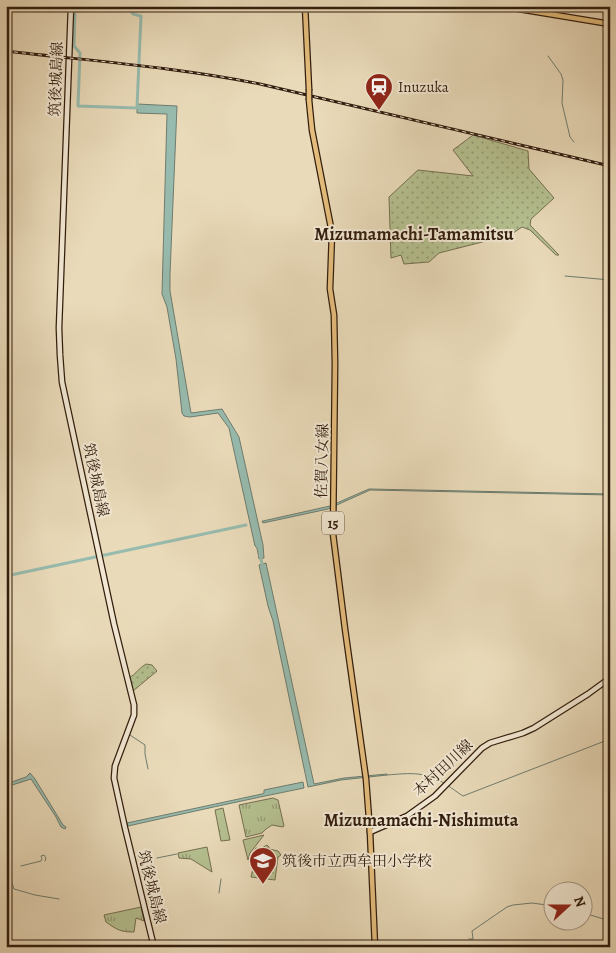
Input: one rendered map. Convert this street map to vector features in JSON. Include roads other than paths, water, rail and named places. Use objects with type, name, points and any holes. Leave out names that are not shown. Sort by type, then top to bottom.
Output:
[{"type":"main road","name":"筑後城島線","points":[[71,6],[60,328],[62,382],[114,624],[134,705],[134,715],[115,766],[114,778],[154,947]]},
{"type":"main road","name":"佐賀八女線","points":[[305,6],[312,130],[332,233],[330,289],[334,315],[335,346],[334,540],[344,630],[366,779],[375,947]]},
{"type":"main road","points":[[500,6],[610,24]]},
{"type":"main road","name":"本村田川線","points":[[370,832],[407,816],[435,796],[482,748],[490,743],[534,728],[610,678]]},
{"type":"water","points":[[137,104],[177,106],[170,291],[191,413],[222,409],[239,437],[263,545],[264,558],[259,559],[255,546],[229,428],[218,413],[190,417],[184,416],[182,413],[176,359],[167,307],[162,294],[167,114],[137,113]]},
{"type":"water","points":[[369,489],[610,495],[370,490],[328,509],[263,523],[262,521],[330,506]]},
{"type":"water","points":[[266,563],[314,784],[344,778],[387,775],[341,780],[308,787],[273,621],[259,565]]},
{"type":"water","points":[[30,773],[66,827],[65,829],[61,827],[31,779],[6,787],[6,784],[26,777]]},
{"type":"water","points":[[303,782],[304,788],[128,826],[127,823],[262,794],[264,790]]},
{"type":"waterway","points":[[75,6],[74,46],[80,53],[78,106],[137,108]]},
{"type":"waterway","points":[[130,6],[133,14],[141,16],[137,107]]},
{"type":"waterway","points":[[548,56],[563,80],[562,103],[570,137],[574,142]]},
{"type":"waterway","points":[[565,276],[610,280]]},
{"type":"waterway","points":[[6,576],[246,525]]},
{"type":"waterway","points":[[260,555],[263,568]]},
{"type":"waterway","points":[[130,735],[145,745],[148,769]]},
{"type":"waterway","points":[[387,775],[413,774],[433,777],[463,796],[610,739]]},
{"type":"waterway","points":[[157,858],[177,854]]},
{"type":"waterway","points":[[21,866],[41,861],[41,856],[44,855],[45,861]]},
{"type":"waterway","points":[[219,893],[221,879]]},
{"type":"waterway","points":[[6,881],[11,880],[14,889],[59,899]]},
{"type":"waterway","points":[[469,939],[473,939],[472,931],[507,907],[532,903],[544,905]]},
{"type":"waterway","points":[[594,916],[610,921]]},
{"type":"waterway","points":[[455,947],[457,943]]},
{"type":"railway","points":[[6,51],[165,69],[260,84],[610,166]]},
{"type":"place","name":"Inuzuka","points":[[379,111]]},
{"type":"place","name":"筑後市立西牟田小学校","points":[[263,885]]},
{"type":"district","name":"Mizumamachi-Tamamitsu","points":[[414,234]]},
{"type":"district","name":"Mizumamachi-Nishimuta","points":[[421,820]]}]
